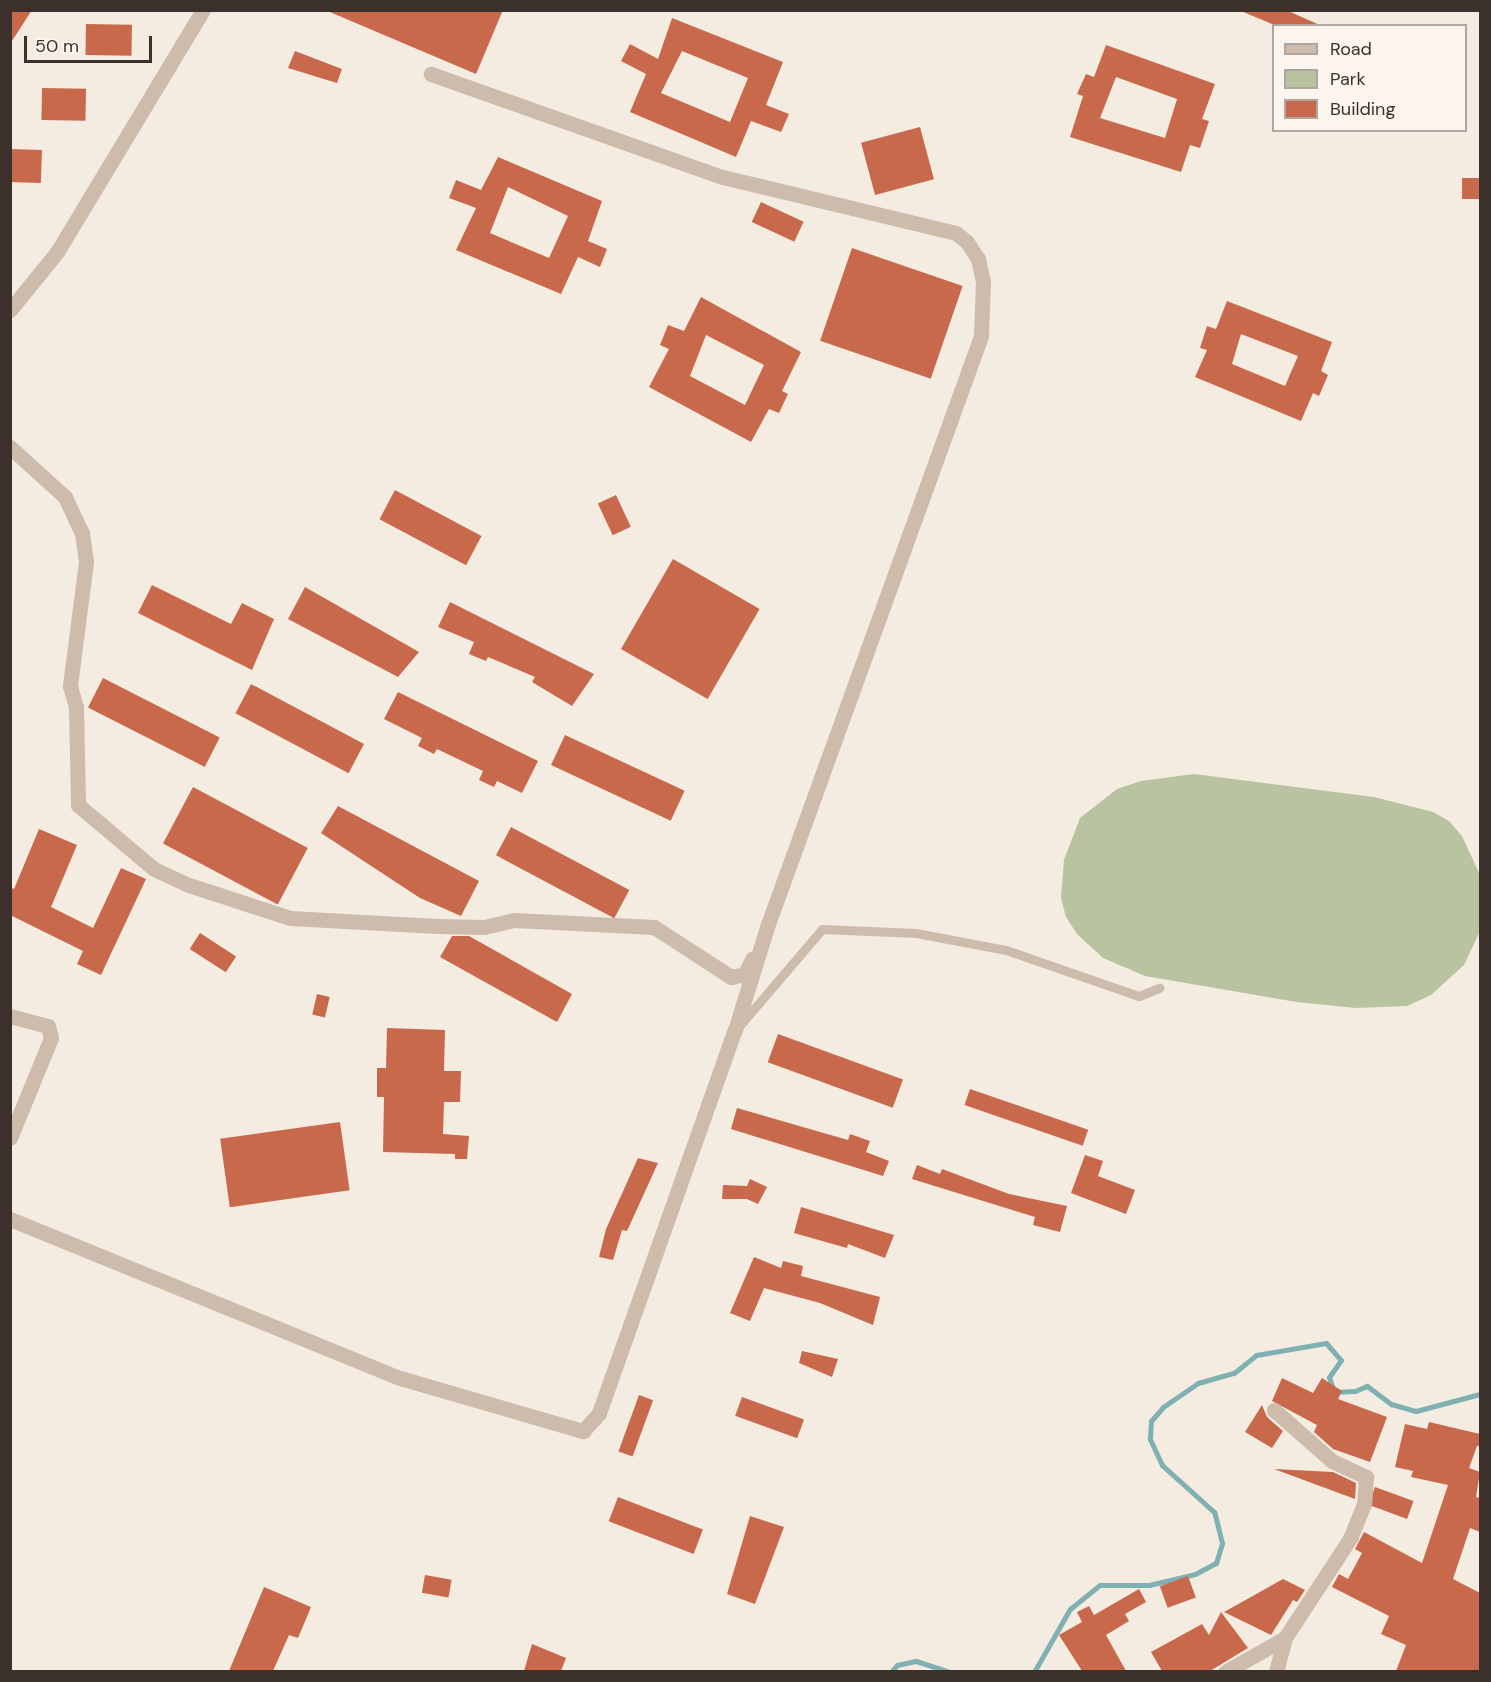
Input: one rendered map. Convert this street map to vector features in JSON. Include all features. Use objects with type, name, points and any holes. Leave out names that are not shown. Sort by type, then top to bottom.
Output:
[{"type":"street","points":[[10,310],[57,252],[202,10]]},
{"type":"street","points":[[10,1219],[400,1378],[583,1431],[599,1413],[735,1030],[767,927],[981,336],[983,282],[978,259],[967,242],[956,233],[722,177],[432,75]]},
{"type":"street","points":[[10,447],[65,497],[82,533],[86,562],[70,686],[76,707],[78,805],[154,869],[189,885],[290,918],[436,926],[484,927],[514,920],[654,927],[731,977],[744,974],[767,927]]},
{"type":"street","points":[[10,1016],[30,1018],[48,1026],[51,1038],[10,1138]]},
{"type":"street","points":[[1274,1410],[1332,1461],[1366,1477],[1364,1504],[1351,1537],[1285,1638],[1276,1671]]},
{"type":"street","points":[[1225,1671],[1285,1638]]},
{"type":"lane","points":[[735,1030],[822,929],[915,933],[1006,950],[1139,996],[1159,988]]},
{"type":"green space","points":[[1194,774],[1374,797],[1433,812],[1449,821],[1462,836],[1480,875],[1480,931],[1464,965],[1431,995],[1407,1006],[1356,1008],[1297,1002],[1145,976],[1103,958],[1077,934],[1066,917],[1061,898],[1064,860],[1080,818],[1117,789],[1141,781]]},
{"type":"building","points":[[10,10],[32,10],[10,44]]},
{"type":"building","points":[[325,10],[503,10],[476,74]]},
{"type":"building","points":[[1286,10],[1318,24],[1272,24],[1241,11]]},
{"type":"building","points":[[672,18],[783,62],[766,105],[789,114],[781,132],[751,121],[736,157],[630,112],[646,74],[621,61],[630,44],[658,59]],"holes":[[[682,51],[748,78],[730,122],[661,93]]]},
{"type":"building","points":[[86,24],[132,25],[131,56],[85,55]]},
{"type":"building","points":[[1106,45],[1215,84],[1202,119],[1209,121],[1200,148],[1190,145],[1181,172],[1070,137],[1083,96],[1077,94],[1086,74],[1094,77]],"holes":[[[1116,77],[1177,99],[1165,138],[1100,118]]]},
{"type":"building","points":[[295,51],[342,69],[337,83],[288,68]]},
{"type":"building","points":[[42,88],[86,89],[85,121],[41,120]]},
{"type":"building","points":[[920,127],[934,179],[875,195],[861,143]]},
{"type":"building","points":[[10,149],[42,150],[41,183],[10,182]]},
{"type":"building","points":[[498,157],[602,201],[588,241],[607,249],[600,267],[578,257],[561,294],[456,250],[476,208],[449,198],[456,180],[481,190]],"holes":[[[508,187],[568,216],[549,258],[490,233]]]},
{"type":"building","points":[[1462,178],[1480,178],[1480,199],[1462,199]]},
{"type":"building","points":[[761,202],[804,222],[794,242],[752,222]]},
{"type":"building","points":[[852,248],[963,286],[931,379],[820,341]]},
{"type":"building","points":[[701,297],[801,352],[782,391],[788,394],[779,413],[769,409],[751,442],[649,387],[669,349],[660,345],[668,325],[684,331]],"holes":[[[706,335],[764,365],[745,405],[690,376]]]},
{"type":"building","points":[[1227,301],[1332,342],[1321,371],[1328,375],[1319,396],[1313,393],[1301,421],[1195,377],[1207,350],[1200,348],[1207,326],[1216,329]],"holes":[[[1241,334],[1298,356],[1285,386],[1232,364]]]},
{"type":"building","points":[[395,490],[482,536],[466,565],[380,519]]},
{"type":"building","points":[[616,495],[631,527],[613,535],[598,503]]},
{"type":"building","points":[[673,559],[760,609],[708,699],[621,649]]},
{"type":"building","points":[[152,585],[231,624],[242,603],[274,619],[252,670],[138,613]]},
{"type":"building","points":[[305,587],[419,652],[398,677],[288,619]]},
{"type":"building","points":[[450,602],[594,674],[572,706],[532,682],[535,677],[488,657],[486,661],[469,654],[474,642],[438,627]]},
{"type":"building","points":[[103,678],[220,737],[205,767],[88,707]]},
{"type":"building","points":[[251,684],[364,744],[349,773],[236,713]]},
{"type":"building","points":[[398,692],[538,761],[522,793],[497,781],[494,787],[479,780],[483,771],[437,749],[434,754],[418,746],[422,738],[384,719]]},
{"type":"building","points":[[565,735],[685,791],[671,821],[551,765]]},
{"type":"building","points":[[193,787],[308,848],[278,905],[163,844]]},
{"type":"building","points":[[338,806],[479,881],[461,916],[420,898],[321,833]]},
{"type":"building","points":[[511,827],[629,890],[614,918],[496,855]]},
{"type":"building","points":[[39,829],[77,845],[51,907],[93,928],[121,868],[146,879],[101,975],[77,964],[83,951],[10,915],[10,887],[14,889]]},
{"type":"building","points":[[200,933],[236,956],[226,972],[190,949]]},
{"type":"building","points":[[452,936],[469,936],[572,994],[557,1022],[440,957]]},
{"type":"building","points":[[317,994],[330,997],[325,1017],[312,1014]]},
{"type":"building","points":[[387,1028],[445,1030],[444,1071],[461,1071],[460,1102],[444,1102],[443,1134],[469,1136],[467,1159],[455,1159],[455,1154],[383,1152],[384,1097],[377,1097],[377,1068],[386,1068]]},
{"type":"building","points":[[778,1034],[903,1079],[893,1108],[768,1062]]},
{"type":"building","points":[[970,1089],[1088,1130],[1083,1146],[964,1105]]},
{"type":"building","points":[[737,1108],[848,1140],[850,1134],[870,1141],[866,1152],[889,1161],[883,1176],[731,1129]]},
{"type":"building","points":[[340,1122],[350,1190],[230,1207],[220,1139]]},
{"type":"building","points":[[1085,1155],[1103,1161],[1098,1176],[1135,1190],[1126,1214],[1071,1193]]},
{"type":"building","points":[[638,1158],[658,1163],[627,1231],[622,1230],[613,1260],[599,1257],[606,1229]]},
{"type":"building","points":[[917,1165],[940,1174],[942,1169],[1009,1194],[1067,1206],[1060,1232],[1033,1225],[1035,1217],[912,1179]]},
{"type":"building","points":[[750,1179],[767,1187],[758,1204],[747,1199],[722,1199],[723,1185],[747,1186]]},
{"type":"building","points":[[801,1207],[894,1235],[885,1258],[848,1244],[847,1248],[794,1233]]},
{"type":"building","points":[[754,1257],[781,1268],[783,1261],[803,1266],[801,1276],[880,1297],[873,1325],[820,1303],[764,1288],[750,1321],[730,1313]]},
{"type":"building","points":[[802,1351],[838,1359],[832,1377],[799,1363]]},
{"type":"building","points":[[1282,1378],[1313,1393],[1322,1378],[1342,1391],[1338,1399],[1387,1417],[1370,1462],[1333,1449],[1314,1432],[1317,1425],[1272,1401]]},
{"type":"building","points":[[639,1395],[653,1400],[633,1457],[618,1451]]},
{"type":"building","points":[[742,1397],[804,1420],[797,1438],[735,1416]]},
{"type":"building","points":[[1262,1405],[1267,1417],[1283,1431],[1272,1448],[1245,1432]]},
{"type":"building","points":[[1429,1422],[1480,1434],[1480,1446],[1477,1446],[1469,1468],[1480,1472],[1476,1497],[1480,1498],[1480,1532],[1470,1528],[1453,1579],[1480,1593],[1480,1671],[1396,1671],[1406,1645],[1381,1634],[1389,1616],[1332,1587],[1339,1574],[1348,1579],[1362,1553],[1355,1549],[1364,1532],[1422,1563],[1448,1485],[1411,1477],[1413,1471],[1395,1467],[1405,1424],[1427,1429]]},
{"type":"building","points":[[1274,1469],[1333,1472],[1356,1483],[1355,1499]]},
{"type":"building","points":[[1375,1487],[1414,1501],[1407,1519],[1369,1505]]},
{"type":"building","points":[[618,1497],[703,1530],[694,1554],[609,1521]]},
{"type":"building","points":[[750,1516],[784,1527],[755,1604],[727,1594]]},
{"type":"building","points":[[425,1575],[452,1580],[448,1597],[422,1593]]},
{"type":"building","points":[[1188,1576],[1196,1598],[1168,1608],[1160,1586]]},
{"type":"building","points":[[1283,1579],[1305,1590],[1297,1602],[1293,1600],[1271,1635],[1224,1612]]},
{"type":"building","points":[[264,1587],[311,1607],[298,1638],[289,1635],[273,1671],[229,1671]]},
{"type":"building","points":[[1139,1589],[1146,1602],[1125,1614],[1129,1621],[1106,1635],[1126,1671],[1082,1671],[1059,1635],[1082,1622],[1077,1612],[1089,1606],[1094,1615]]},
{"type":"building","points":[[1221,1612],[1248,1648],[1210,1671],[1162,1671],[1151,1652],[1202,1624],[1209,1635]]},
{"type":"building","points":[[532,1644],[566,1658],[561,1671],[524,1671]]},
{"type":"waterway","points":[[1034,1672],[1070,1609],[1100,1585],[1149,1585],[1195,1574],[1216,1563],[1222,1543],[1214,1512],[1162,1465],[1150,1439],[1151,1421],[1163,1407],[1198,1383],[1234,1373],[1256,1355],[1326,1343],[1341,1360],[1329,1377],[1334,1392],[1355,1391],[1367,1386],[1391,1404],[1416,1411],[1480,1394]]},
{"type":"waterway","points":[[891,1672],[897,1665],[916,1661],[950,1672]]}]
